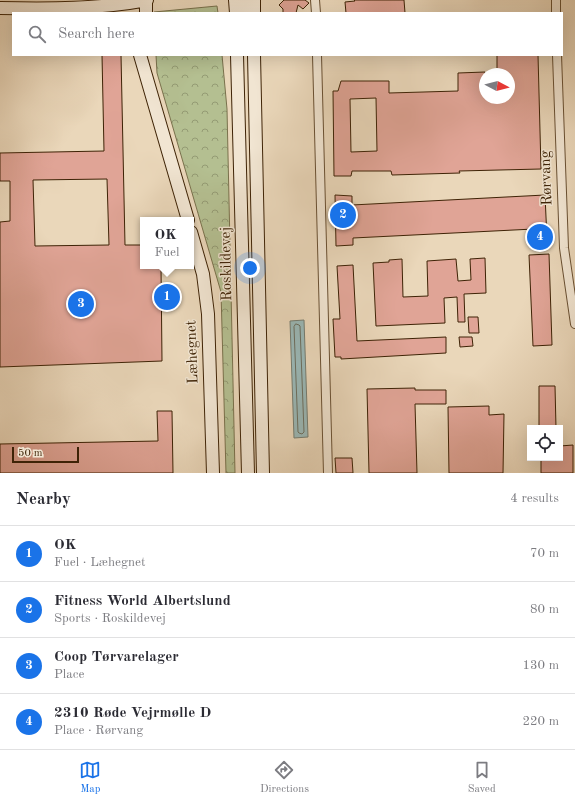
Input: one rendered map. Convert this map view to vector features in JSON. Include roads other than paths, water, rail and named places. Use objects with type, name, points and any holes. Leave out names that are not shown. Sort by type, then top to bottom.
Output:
[{"type":"main road","points":[[0,8],[82,8],[129,5],[146,0],[146,12]]},
{"type":"main road","points":[[235,0],[236,12]]},
{"type":"main road","points":[[244,0],[245,12]]},
{"type":"main road","points":[[254,0],[254,12]]},
{"type":"main road","points":[[140,56],[187,217]]},
{"type":"main road","points":[[144,56],[144,69]]},
{"type":"main road","name":"Roskildevej","points":[[237,56],[248,473]]},
{"type":"main road","points":[[246,56],[247,74],[254,92]]},
{"type":"main road","name":"Roskildevej","points":[[254,56],[263,473]]},
{"type":"main road","name":"Læhegnet","points":[[194,242],[203,274],[208,314],[213,473]]},
{"type":"street","points":[[315,0],[316,12]]},
{"type":"street","points":[[556,0],[556,12]]},
{"type":"street","points":[[317,56],[328,473]]},
{"type":"street","name":"Rørvang","points":[[558,56],[564,248],[575,324]]},
{"type":"water","points":[[304,320],[308,437],[294,438],[290,321]]},
{"type":"place","name":"Fitness World Albertslund","points":[[343,215]]},
{"type":"place","name":"2310 Røde Vejrmølle D","points":[[540,237]]},
{"type":"place","name":"OK","points":[[167,297]]},
{"type":"place","name":"Coop Tørvarelager","points":[[81,304]]}]
